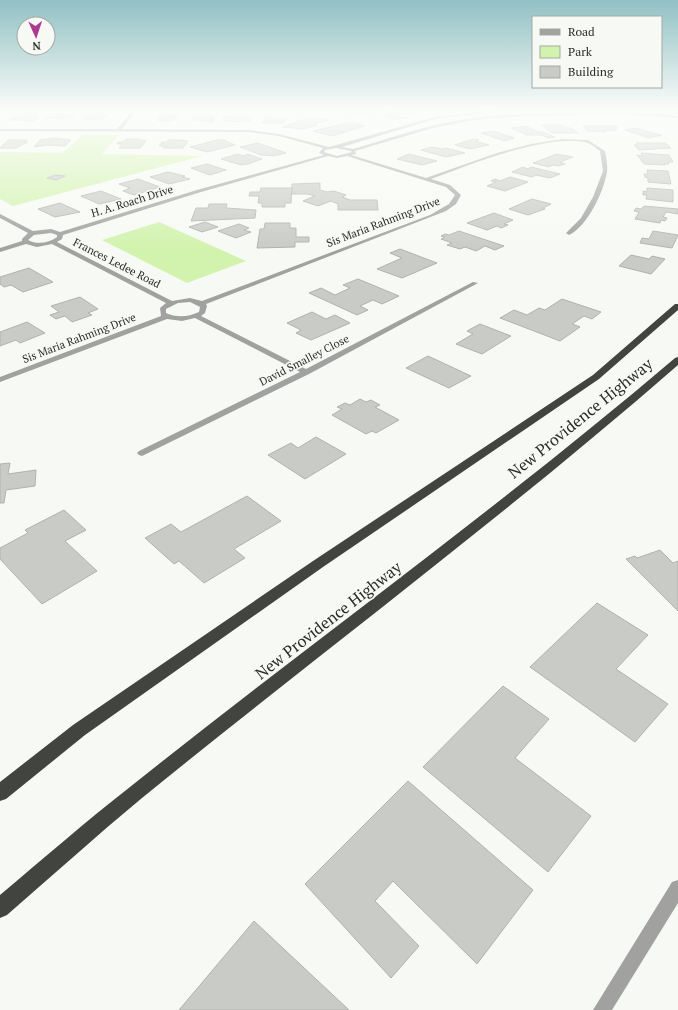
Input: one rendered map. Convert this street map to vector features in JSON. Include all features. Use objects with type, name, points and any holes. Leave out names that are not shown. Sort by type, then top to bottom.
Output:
[{"type":"highway","name":"New Providence Highway","points":[[0,793],[92,721],[332,555],[596,378],[678,306]]},
{"type":"highway","name":"New Providence Highway","points":[[0,908],[135,793],[439,556],[612,417],[678,360]]},
{"type":"street","name":"H. A. Roach Drive","points":[[60,234],[199,191],[326,156]]},
{"type":"street","name":"Sis Maria Rahming Drive","points":[[201,304],[432,216],[451,206],[458,195],[448,186],[360,156]]},
{"type":"street","points":[[427,179],[495,156]]},
{"type":"street","points":[[569,233],[589,212],[605,171],[605,156]]},
{"type":"street","points":[[0,216],[32,233]]},
{"type":"street","points":[[0,250],[26,242],[40,244],[52,242],[60,238],[60,234],[51,231],[32,233],[25,238],[26,242]]},
{"type":"street","name":"Frances Ledee Road","points":[[52,242],[171,303]]},
{"type":"street","name":"David Smalley Close","points":[[142,453],[306,372],[475,283]]},
{"type":"street","points":[[185,300],[201,304],[204,310],[196,316],[181,319],[167,316],[164,314],[163,308],[171,303],[185,300]]},
{"type":"street","name":"Sis Maria Rahming Drive","points":[[0,380],[167,316]]},
{"type":"street","points":[[196,316],[306,372]]},
{"type":"street","points":[[602,1010],[678,888]]},
{"type":"green space","points":[[0,156],[201,156],[13,206],[0,199]]},
{"type":"green space","points":[[159,222],[246,261],[187,283],[102,240]]},
{"type":"building","points":[[231,156],[254,156],[262,159],[241,165],[221,159]]},
{"type":"building","points":[[404,156],[418,156],[437,161],[422,165],[397,159]]},
{"type":"building","points":[[551,156],[573,157],[560,162],[565,164],[558,166],[553,165],[549,167],[533,163]]},
{"type":"building","points":[[638,156],[670,156],[673,162],[668,162],[669,164],[664,164],[665,165],[644,164]]},
{"type":"building","points":[[207,164],[226,170],[210,175],[191,168]]},
{"type":"building","points":[[523,167],[528,169],[531,167],[560,174],[550,178],[536,175],[532,177],[512,172]]},
{"type":"building","points":[[647,170],[668,171],[671,184],[648,182],[648,178],[645,177],[644,174],[648,174]]},
{"type":"building","points":[[168,172],[185,176],[182,177],[190,179],[169,184],[150,177]]},
{"type":"building","points":[[55,175],[65,176],[56,180],[47,178]]},
{"type":"building","points":[[510,177],[528,182],[505,191],[487,186],[496,182],[491,181],[495,179],[500,181]]},
{"type":"building","points":[[138,179],[160,187],[134,195],[123,191],[130,188],[119,184]]},
{"type":"building","points":[[320,183],[320,190],[327,192],[334,191],[346,195],[342,197],[350,200],[377,200],[378,210],[338,210],[338,204],[331,201],[318,206],[303,201],[315,196],[308,194],[292,194],[292,184]]},
{"type":"building","points":[[261,188],[292,188],[291,203],[285,203],[285,207],[262,207],[262,203],[258,203],[259,196],[249,196],[250,192],[260,192]]},
{"type":"building","points":[[647,188],[673,190],[673,202],[646,199],[647,195],[643,195],[643,191],[647,192]]},
{"type":"building","points":[[101,191],[121,199],[99,204],[81,196]]},
{"type":"building","points":[[532,199],[551,204],[543,208],[545,209],[528,215],[509,209]]},
{"type":"building","points":[[60,203],[80,212],[55,217],[38,209]]},
{"type":"building","points":[[209,204],[227,204],[226,208],[256,210],[255,218],[191,221],[196,208],[208,208]]},
{"type":"building","points":[[644,206],[678,209],[678,214],[666,212],[663,217],[667,218],[665,221],[661,220],[660,223],[635,219],[639,212],[634,211],[636,208],[641,209]]},
{"type":"building","points":[[494,213],[513,220],[504,224],[508,225],[501,228],[497,226],[487,230],[467,223]]},
{"type":"building","points":[[205,222],[218,227],[202,232],[189,227]]},
{"type":"building","points":[[265,223],[290,223],[290,228],[296,228],[296,237],[309,237],[309,242],[295,242],[295,247],[257,248],[260,229],[264,229]]},
{"type":"building","points":[[239,224],[249,228],[244,230],[251,232],[236,238],[218,231]]},
{"type":"building","points":[[459,231],[504,246],[495,250],[485,246],[476,251],[465,247],[460,249],[447,245],[452,243],[441,239],[445,237],[441,236],[445,234],[449,235]]},
{"type":"building","points":[[653,231],[678,235],[672,248],[640,243],[642,238],[649,239]]},
{"type":"building","points":[[400,249],[437,263],[402,278],[377,269],[402,258],[390,253]]},
{"type":"building","points":[[631,255],[649,259],[652,256],[665,259],[651,274],[619,266]]},
{"type":"building","points":[[29,268],[53,282],[23,292],[11,285],[4,287],[0,284],[0,277]]},
{"type":"building","points":[[358,279],[399,296],[382,304],[373,300],[360,306],[368,310],[357,315],[309,293],[321,288],[335,295],[350,288],[343,285]]},
{"type":"building","points":[[80,297],[98,309],[88,313],[92,315],[72,322],[65,316],[56,319],[50,315],[59,312],[51,306]]},
{"type":"building","points":[[562,299],[601,312],[592,319],[584,316],[572,324],[580,327],[560,341],[500,318],[514,310],[527,315],[539,308],[545,310]]},
{"type":"building","points":[[312,312],[326,319],[335,315],[350,323],[311,340],[296,333],[301,330],[287,323]]},
{"type":"building","points":[[27,322],[45,333],[20,343],[16,340],[0,346],[0,332]]},
{"type":"building","points":[[480,324],[511,336],[482,354],[456,344],[473,334],[467,331]]},
{"type":"building","points":[[428,356],[471,376],[449,388],[406,368]]},
{"type":"building","points":[[360,399],[366,402],[371,400],[380,405],[375,407],[399,420],[376,433],[372,431],[366,434],[332,415],[342,409],[337,407],[345,403],[350,405]]},
{"type":"building","points":[[316,437],[346,454],[305,479],[268,455],[291,443],[298,448]]},
{"type":"building","points":[[10,463],[8,474],[36,470],[35,486],[6,490],[4,503],[0,503],[0,464]]},
{"type":"building","points":[[247,496],[281,521],[234,549],[245,558],[204,583],[179,561],[174,564],[145,538],[171,524],[181,532]]},
{"type":"building","points":[[64,510],[86,530],[65,541],[97,571],[42,604],[0,559],[0,548],[28,533],[25,530]]},
{"type":"building","points":[[660,550],[673,563],[678,561],[678,611],[626,559],[635,556],[637,558]]},
{"type":"building","points":[[597,603],[648,635],[616,669],[668,704],[635,742],[530,667]]},
{"type":"building","points":[[503,686],[549,719],[515,758],[591,816],[548,872],[423,767]]},
{"type":"building","points":[[408,781],[533,890],[477,964],[393,881],[375,901],[419,946],[391,978],[305,884]]},
{"type":"building","points":[[254,921],[349,1010],[179,1010]]}]
